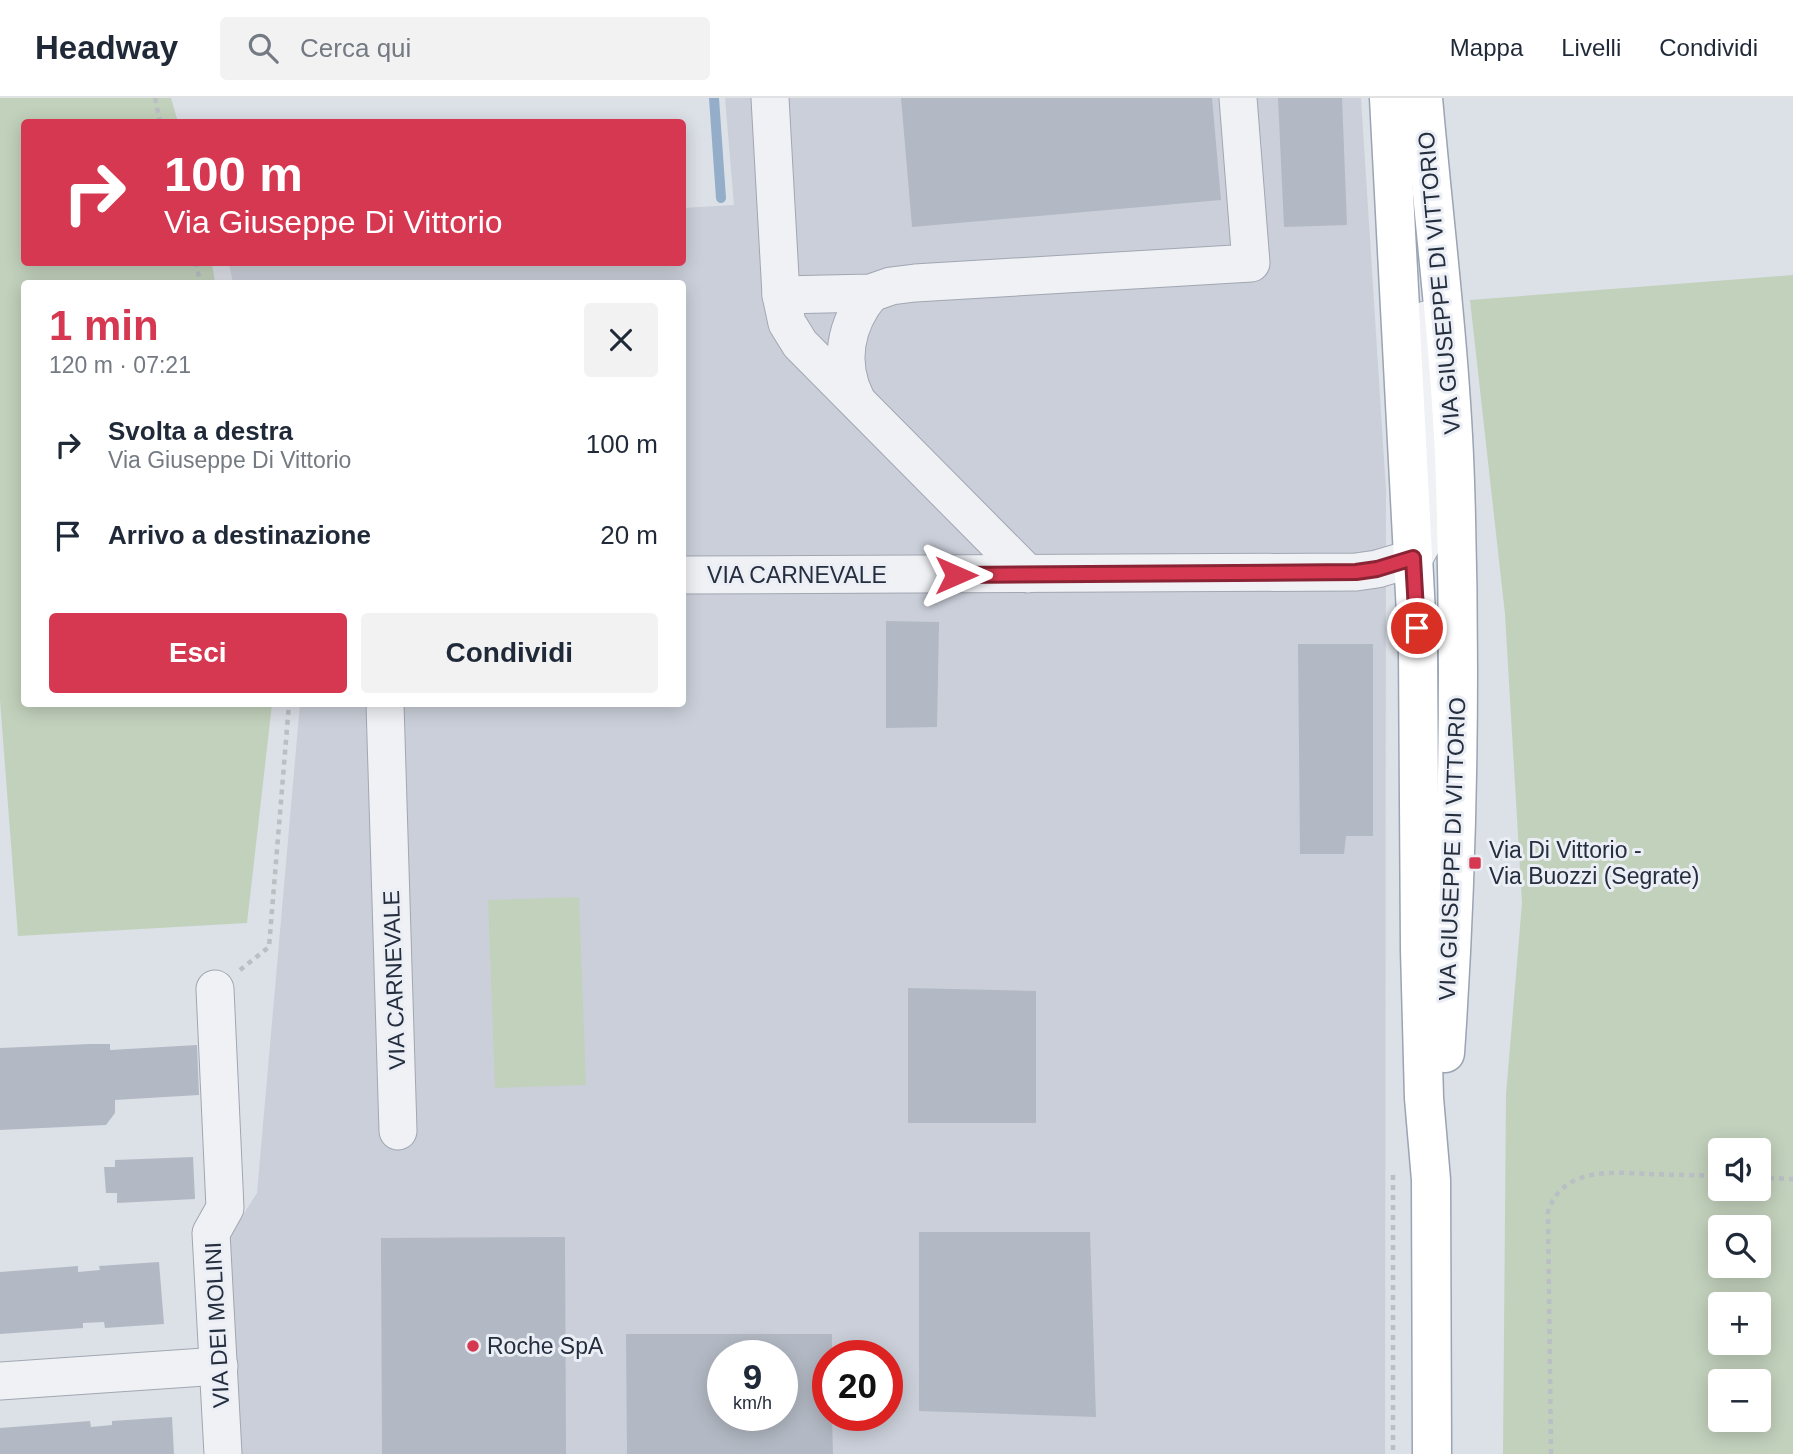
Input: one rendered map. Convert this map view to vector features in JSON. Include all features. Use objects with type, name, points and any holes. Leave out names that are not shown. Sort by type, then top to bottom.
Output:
[{"type":"main road","name":"VIA GIUSEPPE DI VITTORIO","points":[[1389,98],[1418,652],[1424,1098],[1432,1180],[1432,1454]]},
{"type":"main road","name":"VIA GIUSEPPE DI VITTORIO","points":[[1423,98],[1454,453],[1457,652],[1453,943],[1432,1180]]},
{"type":"street","points":[[770,98],[782,295],[787,323],[800,344],[1028,574]]},
{"type":"street","points":[[782,295],[871,293],[891,286],[915,283],[1251,263],[1238,98]]},
{"type":"street","points":[[1413,558],[1428,533],[1434,491],[1434,442],[1420,216],[1431,182]]},
{"type":"street","points":[[856,400],[848,383],[846,345],[859,308],[871,293]]},
{"type":"street","name":"VIA CARNEVALE","points":[[686,575],[1356,572],[1413,558]]},
{"type":"street","name":"VIA CARNEVALE","points":[[385,707],[398,1131]]},
{"type":"street","name":"VIA DEI MOLINI","points":[[215,989],[225,1208],[211,1233],[223,1454]]},
{"type":"street","points":[[0,1381],[219,1366]]},
{"type":"path","points":[[155,98],[159,119]]},
{"type":"path","points":[[215,989],[269,947],[289,707]]},
{"type":"path","points":[[1551,1454],[1548,1212],[1551,1201],[1570,1183],[1597,1172],[1708,1176]]},
{"type":"path","points":[[1771,1178],[1793,1179]]},
{"type":"shaded area","points":[[725,98],[1361,98],[1386,491],[1385,1454],[239,1454],[229,1237],[257,1193],[300,707],[686,707],[686,280],[232,280],[230,266],[686,266],[686,208],[734,205]]},
{"type":"green space","points":[[0,98],[171,98],[177,119],[21,119],[21,266],[212,266],[215,280],[21,280],[21,707],[272,707],[247,923],[18,936],[0,700]]},
{"type":"green space","points":[[1793,275],[1793,1454],[1503,1454],[1506,1095],[1522,903],[1505,614],[1470,300]]},
{"type":"green space","points":[[579,897],[586,1085],[495,1088],[488,900]]},
{"type":"building","points":[[901,98],[1212,98],[1221,200],[912,227]]},
{"type":"building","points":[[1278,98],[1342,98],[1347,225],[1284,227]]},
{"type":"building","points":[[886,621],[939,622],[937,727],[886,728]]},
{"type":"building","points":[[1298,644],[1373,644],[1373,836],[1346,836],[1344,854],[1300,854]]},
{"type":"building","points":[[908,988],[1036,991],[1036,1123],[908,1123]]},
{"type":"building","points":[[110,1044],[110,1050],[197,1045],[199,1095],[115,1100],[115,1113],[106,1125],[0,1130],[0,1048]]},
{"type":"building","points":[[193,1157],[195,1199],[117,1203],[117,1193],[106,1193],[104,1167],[115,1167],[115,1160]]},
{"type":"building","points":[[919,1232],[1090,1232],[1096,1417],[919,1411]]},
{"type":"building","name":"Roche SpA","points":[[565,1237],[566,1454],[382,1454],[381,1238]]},
{"type":"building","points":[[159,1262],[164,1324],[105,1328],[104,1322],[83,1323],[83,1328],[0,1334],[0,1272],[78,1266],[78,1272],[100,1270],[99,1266]]},
{"type":"building","name":"Roche SpA","points":[[626,1334],[832,1334],[832,1340],[812,1340],[812,1431],[832,1431],[833,1454],[627,1454]]},
{"type":"building","points":[[172,1417],[174,1454],[0,1454],[0,1428],[90,1421],[91,1427],[112,1425],[112,1421]]},
{"type":"waterway","points":[[714,98],[721,198]]},
{"type":"place","name":"Via Di Vittorio - Via Buozzi (Segrate)","points":[[1475,863]]},
{"type":"place","name":"Roche SpA","points":[[473,1346]]},
{"type":"route","points":[[956,575],[1356,572],[1413,558],[1417,628]]}]
